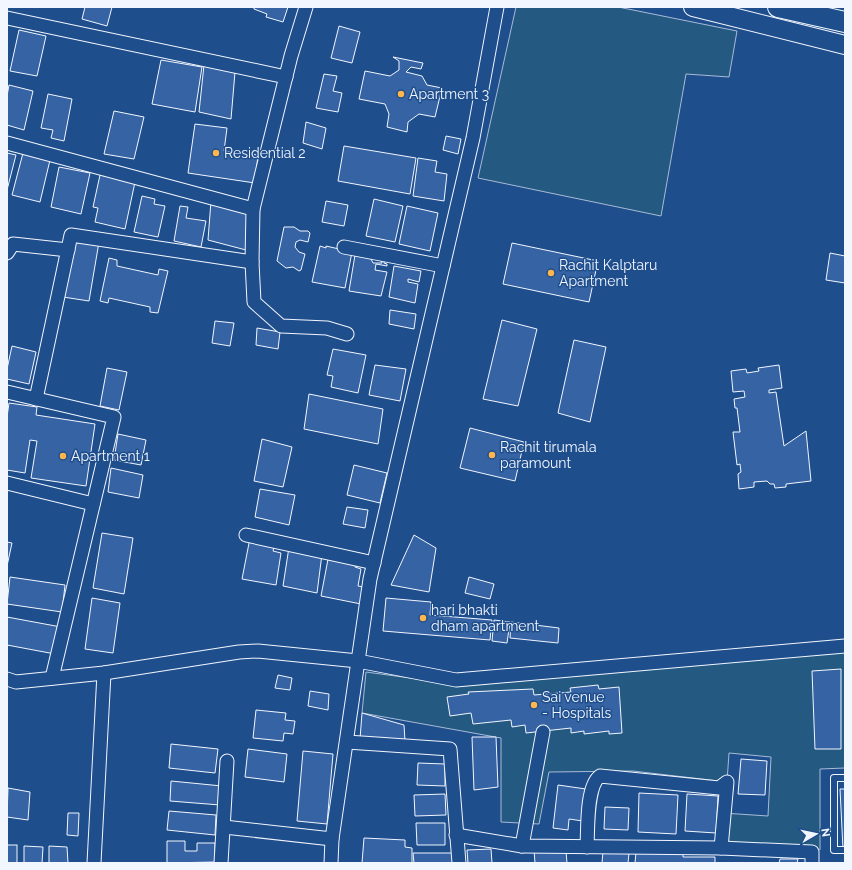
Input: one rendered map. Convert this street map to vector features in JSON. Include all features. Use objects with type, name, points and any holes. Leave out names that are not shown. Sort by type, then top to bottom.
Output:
[{"type":"main road","points":[[778,7],[845,22]]},
{"type":"street","points":[[306,7],[286,77],[253,209],[252,262],[254,302],[282,326],[327,328],[347,334]]},
{"type":"street","points":[[331,863],[332,839],[374,563],[473,138],[497,7]]},
{"type":"street","points":[[693,7],[845,45]]},
{"type":"street","points":[[7,18],[286,77]]},
{"type":"street","points":[[7,143],[253,209]]},
{"type":"street","points":[[36,399],[71,235],[252,262]]},
{"type":"street","points":[[7,253],[12,244],[68,250]]},
{"type":"street","points":[[344,247],[443,266]]},
{"type":"street","points":[[7,392],[114,417],[52,678]]},
{"type":"street","points":[[7,483],[93,504]]},
{"type":"street","points":[[246,535],[374,563]]},
{"type":"street","points":[[10,681],[104,673],[239,652],[258,651],[358,661],[456,680],[845,646]]},
{"type":"street","points":[[94,863],[104,673]]},
{"type":"street","points":[[522,846],[543,732]]},
{"type":"street","points":[[347,742],[450,749],[458,863]]},
{"type":"street","points":[[221,863],[227,761]]},
{"type":"street","points":[[587,847],[591,791],[596,779],[600,776],[719,788],[727,782],[721,848]]},
{"type":"street","points":[[224,827],[332,839]]},
{"type":"street","points":[[456,835],[522,846],[721,848],[812,852],[812,863]]},
{"type":"lane","points":[[845,778],[834,778],[834,850],[845,850]]},
{"type":"shaded area","points":[[516,7],[618,7],[737,31],[729,77],[686,74],[661,216],[478,178]]},
{"type":"shaded area","points":[[845,651],[845,768],[820,769],[820,850],[721,843],[723,813],[768,816],[771,757],[729,753],[727,782],[633,771],[549,772],[539,824],[501,822],[501,738],[362,713],[366,672],[440,682]]},
{"type":"building","points":[[85,7],[112,7],[107,26],[82,19]]},
{"type":"building","points":[[254,7],[288,7],[283,22],[266,17],[267,14],[254,9]]},
{"type":"building","points":[[339,26],[360,32],[352,63],[331,58]]},
{"type":"building","points":[[19,30],[46,36],[37,76],[10,71]]},
{"type":"building","name":"Apartment 3","points":[[393,57],[423,63],[421,69],[411,67],[406,72],[422,76],[427,85],[442,88],[435,117],[419,114],[408,122],[407,132],[387,127],[389,114],[385,104],[359,99],[365,71],[390,76],[399,70],[399,61]]},
{"type":"building","points":[[161,60],[202,67],[195,112],[152,104]]},
{"type":"building","name":"Residential 2","points":[[204,65],[235,72],[231,119],[199,112]]},
{"type":"building","points":[[324,74],[337,76],[333,91],[342,93],[338,112],[316,108]]},
{"type":"building","points":[[9,85],[33,91],[24,130],[7,125],[7,96]]},
{"type":"building","points":[[48,94],[72,99],[64,141],[51,138],[53,130],[41,128]]},
{"type":"building","points":[[114,111],[144,117],[134,159],[104,154]]},
{"type":"building","points":[[306,122],[326,128],[322,149],[303,143]]},
{"type":"building","name":"Residential 2","points":[[195,124],[227,128],[224,151],[258,155],[255,183],[188,173]]},
{"type":"building","name":"Apartment 3","points":[[446,136],[461,139],[458,154],[443,150]]},
{"type":"building","points":[[344,146],[416,158],[410,194],[338,181]]},
{"type":"building","points":[[7,153],[16,155],[7,190]]},
{"type":"building","points":[[23,153],[50,160],[40,202],[12,195]]},
{"type":"building","points":[[418,158],[437,161],[435,172],[447,174],[444,201],[413,196]]},
{"type":"building","points":[[59,167],[90,173],[81,214],[51,207]]},
{"type":"building","points":[[100,175],[135,182],[125,229],[95,222],[98,208],[93,207]]},
{"type":"building","points":[[142,196],[155,199],[154,204],[165,206],[158,237],[134,232]]},
{"type":"building","points":[[374,199],[403,206],[395,242],[366,236]]},
{"type":"building","points":[[211,201],[250,213],[246,250],[208,240]]},
{"type":"building","points":[[326,201],[348,205],[344,226],[322,222]]},
{"type":"building","points":[[180,206],[188,207],[186,218],[206,221],[201,247],[174,241]]},
{"type":"building","points":[[407,206],[438,213],[430,251],[399,244]]},
{"type":"building","points":[[284,227],[294,227],[300,231],[308,231],[310,233],[308,242],[300,240],[296,242],[295,247],[299,252],[305,254],[301,270],[299,271],[293,267],[286,268],[277,261]]},
{"type":"building","points":[[73,238],[99,242],[89,301],[63,297]]},
{"type":"building","name":"Rachit Kalptaru Apartment","points":[[512,243],[598,261],[589,302],[503,284]]},
{"type":"building","points":[[320,246],[352,252],[345,288],[312,282]]},
{"type":"building","points":[[830,253],[845,256],[845,283],[826,280]]},
{"type":"building","points":[[355,255],[370,257],[373,263],[382,263],[379,256],[385,257],[384,263],[387,264],[387,266],[376,264],[375,270],[387,272],[381,296],[349,291]]},
{"type":"building","points":[[109,258],[117,260],[117,266],[158,275],[159,269],[168,271],[158,313],[150,312],[150,307],[109,298],[108,303],[100,301]]},
{"type":"building","points":[[394,266],[421,271],[419,282],[408,279],[408,282],[418,284],[415,303],[389,297]]},
{"type":"building","points":[[390,310],[416,314],[414,329],[389,324]]},
{"type":"building","points":[[502,320],[537,329],[518,406],[483,399]]},
{"type":"building","points":[[215,321],[234,323],[230,346],[212,343]]},
{"type":"building","points":[[257,328],[280,332],[278,349],[256,345]]},
{"type":"building","points":[[574,340],[606,347],[590,422],[558,413]]},
{"type":"building","points":[[12,346],[36,352],[29,384],[7,379],[7,369]]},
{"type":"building","points":[[333,349],[366,355],[358,393],[331,387],[333,376],[327,375]]},
{"type":"building","points":[[375,365],[406,369],[400,401],[369,395]]},
{"type":"building","points":[[779,365],[782,388],[769,390],[769,393],[776,392],[784,446],[806,431],[811,481],[786,484],[786,487],[775,488],[774,484],[770,484],[767,481],[754,482],[754,487],[739,489],[738,474],[741,472],[740,464],[737,465],[733,432],[740,432],[737,408],[735,408],[734,399],[745,397],[744,391],[733,392],[731,371],[746,369],[747,373],[759,371],[758,368]]},
{"type":"building","points":[[107,368],[127,372],[119,410],[100,406]]},
{"type":"building","points":[[309,394],[383,409],[378,444],[304,429]]},
{"type":"building","name":"Apartment 1","points":[[9,403],[37,407],[36,415],[95,424],[86,486],[31,478],[37,441],[30,440],[25,473],[7,470],[7,417]]},
{"type":"building","name":"Rachit tirumala paramount","points":[[470,428],[524,442],[515,481],[460,468]]},
{"type":"building","points":[[118,434],[146,440],[141,465],[114,460]]},
{"type":"building","points":[[262,439],[292,447],[283,487],[254,481]]},
{"type":"building","points":[[354,465],[387,473],[380,503],[347,495]]},
{"type":"building","points":[[111,468],[143,475],[139,498],[108,492]]},
{"type":"building","points":[[260,489],[295,495],[289,525],[255,517]]},
{"type":"building","points":[[347,507],[368,510],[365,528],[343,524]]},
{"type":"building","points":[[102,533],[133,538],[124,594],[93,588]]},
{"type":"building","points":[[414,535],[436,548],[429,592],[391,585]]},
{"type":"building","points":[[250,538],[275,544],[273,551],[281,553],[276,585],[242,579]]},
{"type":"building","points":[[7,542],[12,543],[7,566]]},
{"type":"building","points":[[289,547],[322,554],[317,593],[283,586]]},
{"type":"building","points":[[329,554],[357,559],[355,567],[361,569],[358,586],[364,587],[361,604],[321,596]]},
{"type":"building","points":[[10,577],[65,585],[62,612],[7,604]]},
{"type":"building","points":[[469,577],[494,584],[490,599],[465,593]]},
{"type":"building","points":[[92,598],[120,603],[113,653],[85,649]]},
{"type":"building","name":"hari bhakti dham apartment","points":[[386,598],[431,602],[430,615],[492,620],[490,640],[383,631]]},
{"type":"building","points":[[7,617],[61,627],[55,654],[7,645]]},
{"type":"building","points":[[494,620],[510,622],[507,643],[492,641]]},
{"type":"building","points":[[511,622],[559,628],[558,643],[510,638]]},
{"type":"building","points":[[841,669],[841,749],[815,749],[812,671]]},
{"type":"building","points":[[278,675],[292,678],[290,690],[275,688]]},
{"type":"building","name":"Sai venue - Hospitals","points":[[598,685],[599,689],[619,687],[622,733],[609,734],[609,731],[584,734],[584,731],[571,733],[571,728],[526,733],[525,725],[512,727],[511,720],[473,724],[471,713],[450,716],[447,697],[469,694],[468,692],[533,689],[534,695],[571,692],[570,688]]},
{"type":"building","points":[[310,691],[329,694],[328,710],[308,706]]},
{"type":"building","points":[[256,710],[286,713],[285,720],[295,721],[293,734],[284,733],[283,741],[253,738]]},
{"type":"building","points":[[362,713],[404,725],[405,741],[360,739]]},
{"type":"building","points":[[472,737],[496,737],[498,787],[474,790]]},
{"type":"building","points":[[171,744],[218,749],[215,773],[169,768]]},
{"type":"building","points":[[248,749],[287,754],[284,782],[245,777]]},
{"type":"building","points":[[303,751],[333,754],[327,824],[297,821]]},
{"type":"building","points":[[741,759],[767,761],[765,795],[738,794]]},
{"type":"building","points":[[418,763],[445,764],[445,786],[417,785]]},
{"type":"building","points":[[171,781],[222,786],[220,805],[170,801]]},
{"type":"building","points":[[558,785],[586,789],[583,821],[569,819],[568,830],[553,828]]},
{"type":"building","points":[[8,788],[30,792],[28,820],[7,817]]},
{"type":"building","points":[[840,789],[845,789],[845,849],[843,849]]},
{"type":"building","points":[[639,793],[678,795],[676,834],[638,832]]},
{"type":"building","points":[[445,794],[446,815],[415,816],[414,795]]},
{"type":"building","points":[[687,794],[718,796],[716,833],[685,831]]},
{"type":"building","points":[[605,807],[629,808],[628,830],[604,829]]},
{"type":"building","points":[[169,811],[216,815],[215,835],[167,830]]},
{"type":"building","points":[[68,813],[79,813],[78,836],[67,835]]},
{"type":"building","points":[[416,823],[445,823],[445,845],[417,845]]},
{"type":"building","points":[[364,838],[405,840],[405,847],[412,848],[412,863],[362,863]]},
{"type":"building","points":[[167,841],[185,841],[185,851],[197,851],[197,843],[215,843],[215,862],[167,863]]},
{"type":"building","points":[[7,845],[17,845],[17,863],[7,863]]},
{"type":"building","points":[[24,846],[43,847],[42,863],[24,863]]},
{"type":"building","points":[[49,846],[67,847],[68,863],[49,863]]},
{"type":"building","points":[[491,849],[492,863],[468,863],[467,850]]},
{"type":"building","points":[[534,850],[566,851],[567,863],[535,863]]},
{"type":"building","points":[[603,851],[629,853],[628,863],[602,863]]},
{"type":"building","points":[[636,852],[683,852],[683,857],[715,857],[715,863],[635,863]]},
{"type":"building","points":[[413,853],[454,853],[454,863],[414,863]]},
{"type":"building","points":[[780,859],[798,859],[797,863],[779,863]]},
{"type":"place","name":"Apartment 3","points":[[401,94]]},
{"type":"place","name":"Residential 2","points":[[216,153]]},
{"type":"place","name":"Rachit Kalptaru Apartment","points":[[551,273]]},
{"type":"place","name":"Rachit tirumala paramount","points":[[492,455]]},
{"type":"place","name":"Apartment 1","points":[[63,456]]},
{"type":"place","name":"hari bhakti dham apartment","points":[[423,618]]},
{"type":"place","name":"Sai venue - Hospitals","points":[[534,705]]}]
